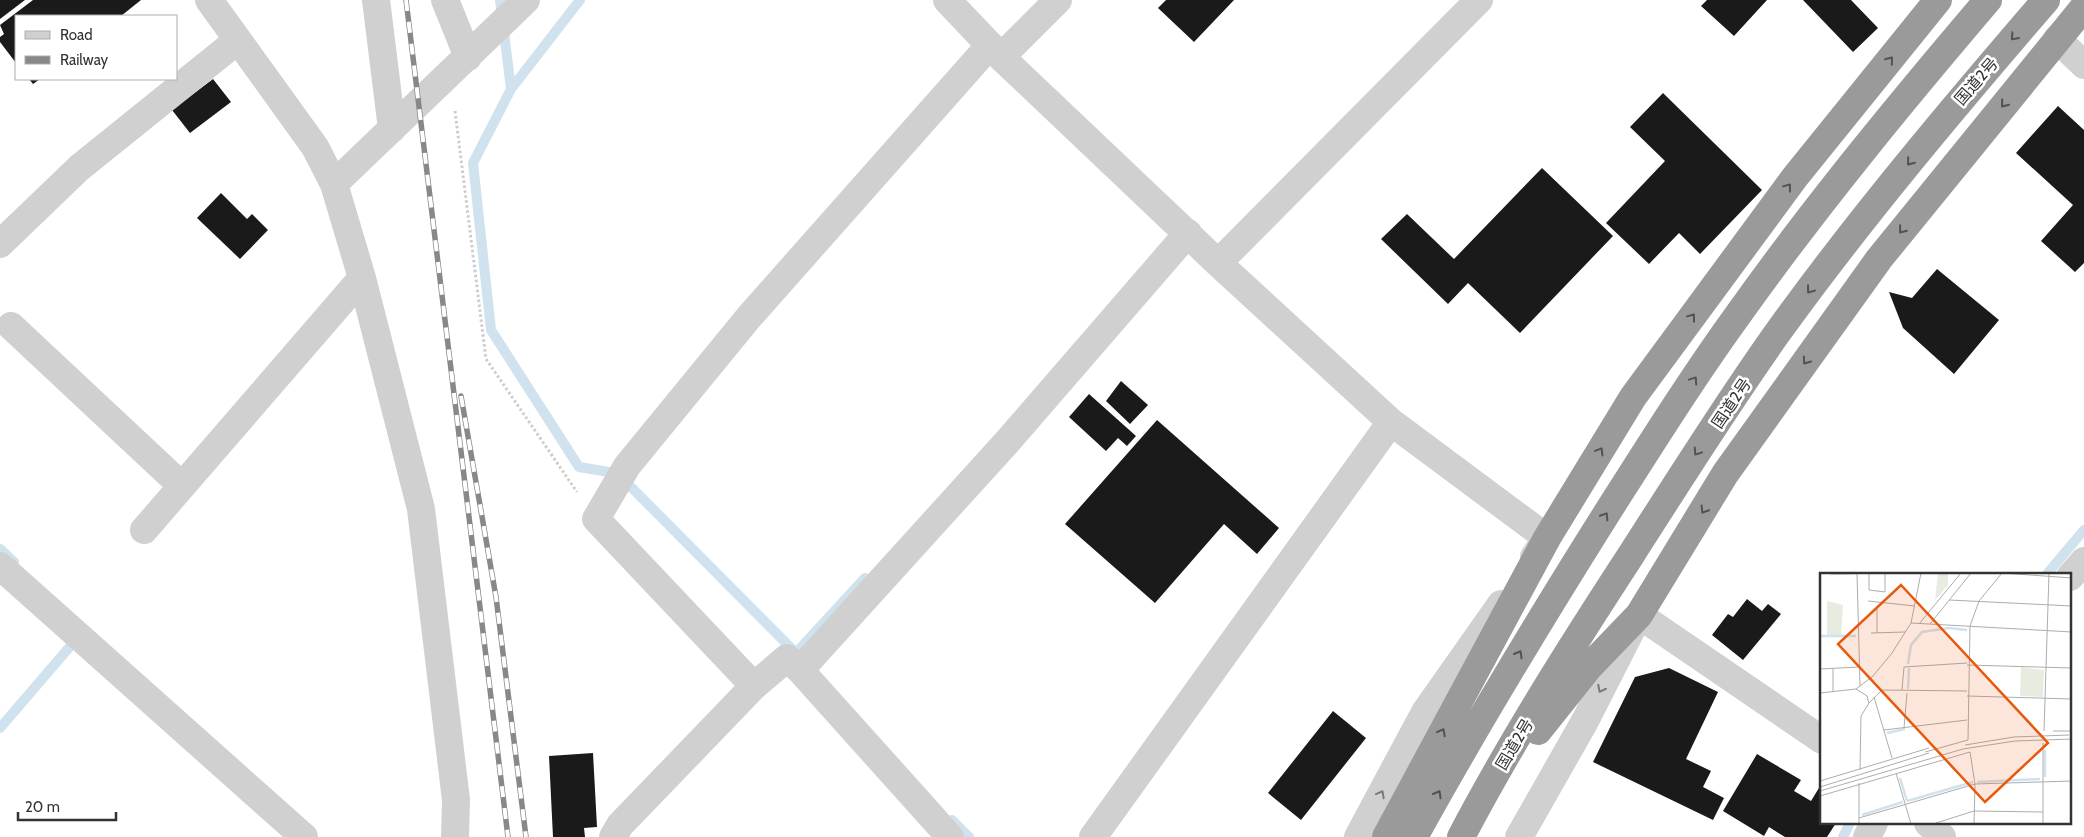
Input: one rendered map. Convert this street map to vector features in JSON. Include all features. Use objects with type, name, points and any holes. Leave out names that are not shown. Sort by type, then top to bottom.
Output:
[{"type":"highway","points":[[1386,837],[1547,538],[1633,397],[1795,177],[1938,0]]},
{"type":"highway","points":[[1414,837],[1533,630],[1660,430],[1739,312],[1822,202],[1988,0]]},
{"type":"highway","name":"国道2号","points":[[1461,837],[1574,643],[1695,455],[1778,333],[1886,191],[1954,107],[2046,0]]},
{"type":"highway","points":[[1478,806],[1590,667],[1639,614],[1726,474],[1879,258],[2084,7]]},
{"type":"street","points":[[209,0],[315,147],[334,184],[362,278],[422,509],[456,800],[455,837]]},
{"type":"street","points":[[376,0],[392,129]]},
{"type":"street","points":[[445,0],[459,65]]},
{"type":"street","points":[[947,0],[995,51],[1218,263],[1391,422],[1547,538],[1425,712],[1358,837]]},
{"type":"street","points":[[754,686],[596,519],[622,476],[749,317],[995,51],[1058,0]]},
{"type":"street","points":[[1218,263],[1479,0]]},
{"type":"street","points":[[334,184],[520,6]]},
{"type":"street","points":[[2057,39],[2084,64]]},
{"type":"street","points":[[0,244],[79,168],[238,40]]},
{"type":"street","points":[[805,664],[1007,442],[1188,233]]},
{"type":"street","points":[[144,530],[362,278]]},
{"type":"street","points":[[11,326],[182,486]]},
{"type":"street","points":[[1093,837],[1391,422]]},
{"type":"street","points":[[2072,575],[2084,561]]},
{"type":"street","points":[[0,566],[304,837]]},
{"type":"street","points":[[1519,837],[1585,721],[1639,614],[1820,739]]},
{"type":"street","points":[[613,837],[620,825],[754,686],[787,658],[805,664],[950,837]]},
{"type":"street","points":[[1868,837],[1874,824]]},
{"type":"street","points":[[1929,824],[1942,837]]},
{"type":"path","points":[[459,65],[486,359],[596,519]]},
{"type":"building","points":[[0,0],[25,0],[0,19]]},
{"type":"building","points":[[33,0],[141,0],[122,15],[15,15],[15,62],[0,42],[0,37],[4,34],[0,25]]},
{"type":"building","points":[[1166,0],[1234,0],[1194,42],[1158,8]]},
{"type":"building","points":[[1707,0],[1767,0],[1734,36],[1701,6]]},
{"type":"building","points":[[1803,0],[1851,0],[1878,28],[1853,52]]},
{"type":"building","points":[[213,79],[231,102],[190,133],[172,110]]},
{"type":"building","points":[[30,80],[39,80],[33,84]]},
{"type":"building","points":[[1663,93],[1762,190],[1700,254],[1679,233],[1649,264],[1606,223],[1665,161],[1630,127]]},
{"type":"building","points":[[2058,106],[2084,130],[2084,263],[2075,272],[2041,241],[2073,205],[2016,153]]},
{"type":"building","points":[[1542,168],[1613,236],[1520,333],[1468,283],[1448,304],[1381,239],[1407,214],[1454,259]]},
{"type":"building","points":[[221,193],[247,219],[252,214],[268,230],[240,259],[197,218]]},
{"type":"building","points":[[1937,269],[1999,320],[1954,374],[1903,328],[1889,292],[1912,298]]},
{"type":"building","points":[[1121,381],[1148,405],[1130,424],[1106,401]]},
{"type":"building","points":[[1089,394],[1136,436],[1127,446],[1118,438],[1106,451],[1069,417]]},
{"type":"building","points":[[1157,420],[1279,528],[1257,554],[1224,524],[1155,603],[1065,524]]},
{"type":"building","points":[[1747,599],[1762,611],[1768,604],[1781,614],[1743,660],[1712,635],[1728,614],[1733,617]]},
{"type":"building","points":[[1669,668],[1718,692],[1686,759],[1711,771],[1703,787],[1724,798],[1713,820],[1593,762],[1635,677]]},
{"type":"building","points":[[1333,711],[1366,738],[1301,820],[1268,793]]},
{"type":"building","points":[[593,753],[597,827],[584,828],[585,837],[553,837],[549,756]]},
{"type":"building","points":[[1757,754],[1801,780],[1794,791],[1811,801],[1820,786],[1820,824],[1835,824],[1827,837],[1785,837],[1769,827],[1764,836],[1723,811]]},
{"type":"waterway","points":[[500,0],[511,89]]},
{"type":"waterway","points":[[580,0],[511,89],[473,163],[491,330],[579,467],[609,472],[632,488],[796,653],[865,578]]},
{"type":"waterway","points":[[2048,573],[2084,530]]},
{"type":"waterway","points":[[0,549],[14,562]]},
{"type":"waterway","points":[[0,728],[79,636]]},
{"type":"waterway","points":[[952,820],[969,837]]},
{"type":"waterway","points":[[1843,837],[1850,824]]},
{"type":"railway","points":[[406,0],[508,837]]},
{"type":"railway","points":[[461,396],[496,597],[526,837]]}]
